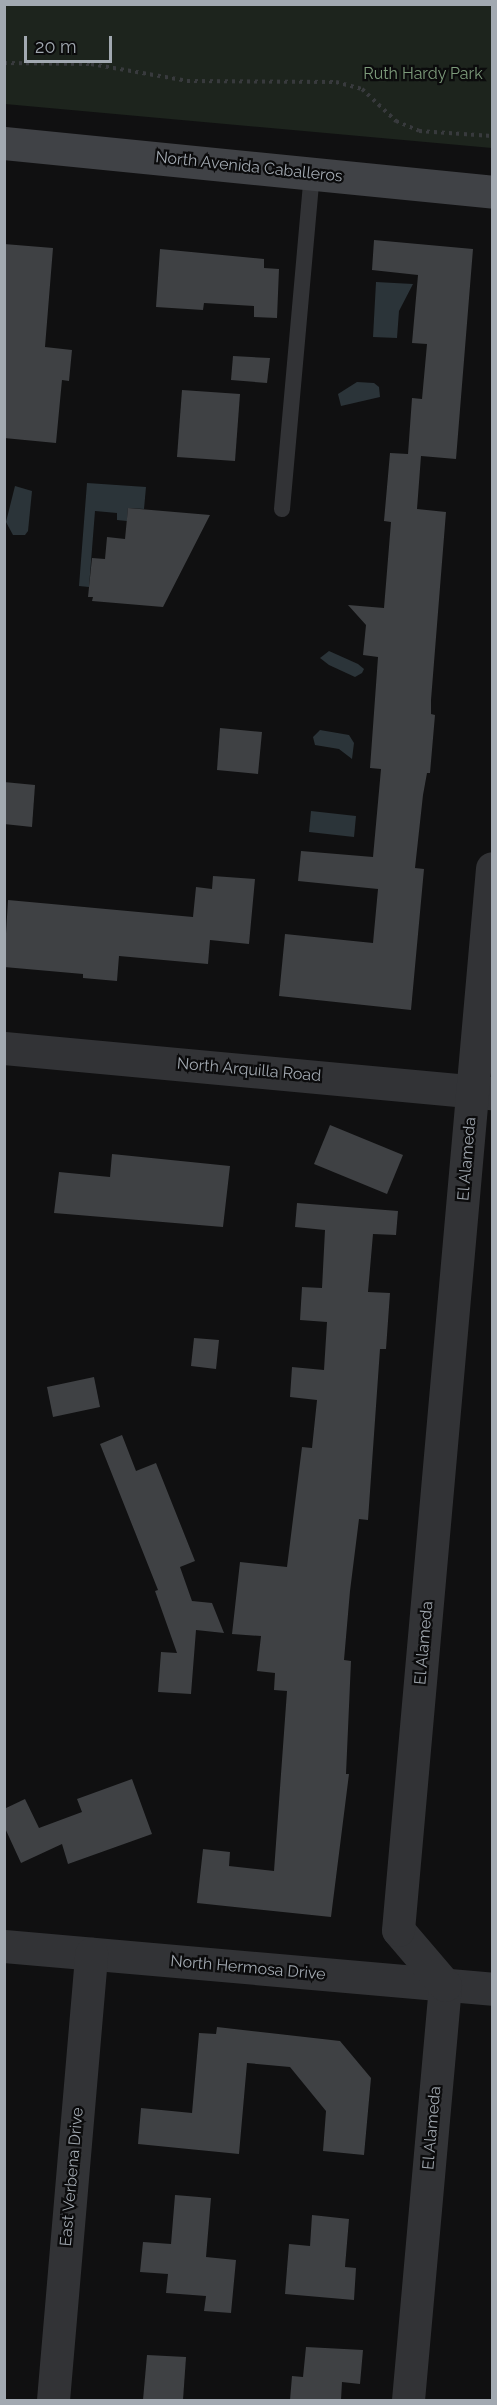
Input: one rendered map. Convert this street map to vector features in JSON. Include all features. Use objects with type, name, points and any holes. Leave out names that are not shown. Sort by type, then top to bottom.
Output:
[{"type":"street","name":"North Avenida Caballeros","points":[[4,143],[492,192]]},
{"type":"street","name":"El Alameda","points":[[408,2400],[445,1985],[398,1930],[483,1092],[492,868]]},
{"type":"street","name":"North Arquilla Road","points":[[4,1048],[483,1092]]},
{"type":"street","name":"North Hermosa Drive","points":[[4,1946],[492,1989]]},
{"type":"street","name":"East Verbena Drive","points":[[52,2400],[91,1954]]},
{"type":"lane","points":[[282,509],[312,174]]},
{"type":"path","points":[[4,63],[91,64],[187,81],[336,82],[362,89],[396,121],[419,131],[492,136]]},
{"type":"green space","name":"Ruth Hardy Park","points":[[4,5],[492,5],[492,148],[5,104]]},
{"type":"shaded area","points":[[376,282],[413,284],[399,311],[397,338],[373,337]]},
{"type":"shaded area","points":[[357,382],[374,383],[379,387],[380,397],[341,406],[338,394]]},
{"type":"shaded area","points":[[87,483],[146,487],[144,509],[128,508],[127,521],[117,520],[117,513],[95,511],[89,587],[79,586]]},
{"type":"shaded area","points":[[15,486],[32,491],[28,531],[25,535],[13,535],[6,522]]},
{"type":"shaded area","points":[[329,651],[358,664],[364,669],[362,673],[355,677],[329,665],[320,658]]},
{"type":"shaded area","points":[[320,730],[349,735],[354,743],[352,759],[339,749],[315,745],[313,737]]},
{"type":"shaded area","points":[[311,811],[356,816],[354,837],[309,832]]},
{"type":"building","points":[[374,240],[473,249],[456,459],[421,456],[417,509],[446,512],[431,700],[431,714],[435,715],[430,773],[427,773],[423,795],[415,868],[424,869],[411,1010],[279,996],[285,934],[373,943],[378,889],[298,881],[301,851],[373,857],[381,769],[370,768],[378,657],[363,655],[366,625],[348,605],[384,608],[391,522],[384,521],[390,453],[408,454],[412,398],[422,399],[427,344],[412,343],[418,275],[372,270]]},
{"type":"building","points":[[4,244],[53,248],[45,347],[72,350],[69,381],[62,380],[56,443],[4,438]]},
{"type":"building","points":[[160,249],[264,259],[264,268],[279,269],[277,318],[254,317],[254,306],[204,303],[203,310],[156,307]]},
{"type":"building","points":[[233,356],[270,358],[267,383],[231,380]]},
{"type":"building","points":[[182,390],[240,394],[235,461],[177,457]]},
{"type":"building","points":[[128,508],[210,515],[163,607],[92,601],[93,597],[88,597],[92,558],[105,559],[107,537],[125,539]]},
{"type":"building","points":[[220,728],[262,732],[258,774],[217,770]]},
{"type":"building","points":[[4,782],[35,785],[32,827],[4,824]]},
{"type":"building","points":[[213,876],[255,879],[249,944],[210,940],[208,964],[119,956],[117,981],[83,978],[83,974],[4,967],[8,900],[193,917],[196,887],[212,889]]},
{"type":"building","points":[[330,1125],[403,1155],[387,1194],[314,1164]]},
{"type":"building","points":[[112,1154],[230,1166],[223,1227],[54,1213],[59,1172],[110,1177]]},
{"type":"building","points":[[297,1203],[398,1211],[396,1235],[373,1234],[368,1292],[390,1293],[386,1349],[380,1349],[368,1520],[359,1519],[350,1591],[344,1660],[351,1661],[346,1774],[349,1774],[331,1917],[197,1903],[203,1849],[230,1852],[229,1866],[274,1871],[287,1691],[274,1690],[275,1673],[257,1671],[261,1636],[232,1634],[240,1562],[287,1567],[302,1447],[312,1448],[317,1400],[290,1397],[292,1367],[324,1370],[327,1322],[300,1320],[302,1287],[322,1288],[325,1230],[295,1227]]},
{"type":"building","points":[[194,1338],[219,1340],[216,1369],[191,1366]]},
{"type":"building","points":[[94,1377],[100,1407],[53,1417],[47,1387]]},
{"type":"building","points":[[122,1435],[136,1471],[156,1463],[195,1561],[180,1567],[192,1601],[212,1603],[224,1633],[196,1630],[191,1694],[158,1692],[161,1652],[177,1653],[155,1591],[158,1590],[100,1444]]},
{"type":"building","points":[[132,1779],[152,1834],[68,1864],[62,1844],[21,1863],[4,1826],[4,1809],[25,1799],[39,1828],[82,1812],[77,1799]]},
{"type":"building","points":[[217,2027],[340,2041],[371,2078],[364,2155],[323,2151],[326,2111],[290,2067],[247,2063],[239,2154],[138,2144],[141,2108],[192,2113],[199,2033],[216,2034]]},
{"type":"building","points":[[175,2195],[211,2198],[206,2257],[236,2260],[231,2313],[204,2311],[206,2296],[166,2293],[168,2274],[140,2272],[143,2242],[171,2244]]},
{"type":"building","points":[[312,2215],[349,2219],[345,2267],[356,2268],[354,2300],[285,2294],[289,2244],[310,2246]]},
{"type":"building","points":[[306,2347],[363,2350],[360,2384],[342,2382],[341,2400],[290,2400],[292,2376],[303,2377]]},
{"type":"building","points":[[147,2355],[186,2357],[183,2400],[143,2400]]}]
